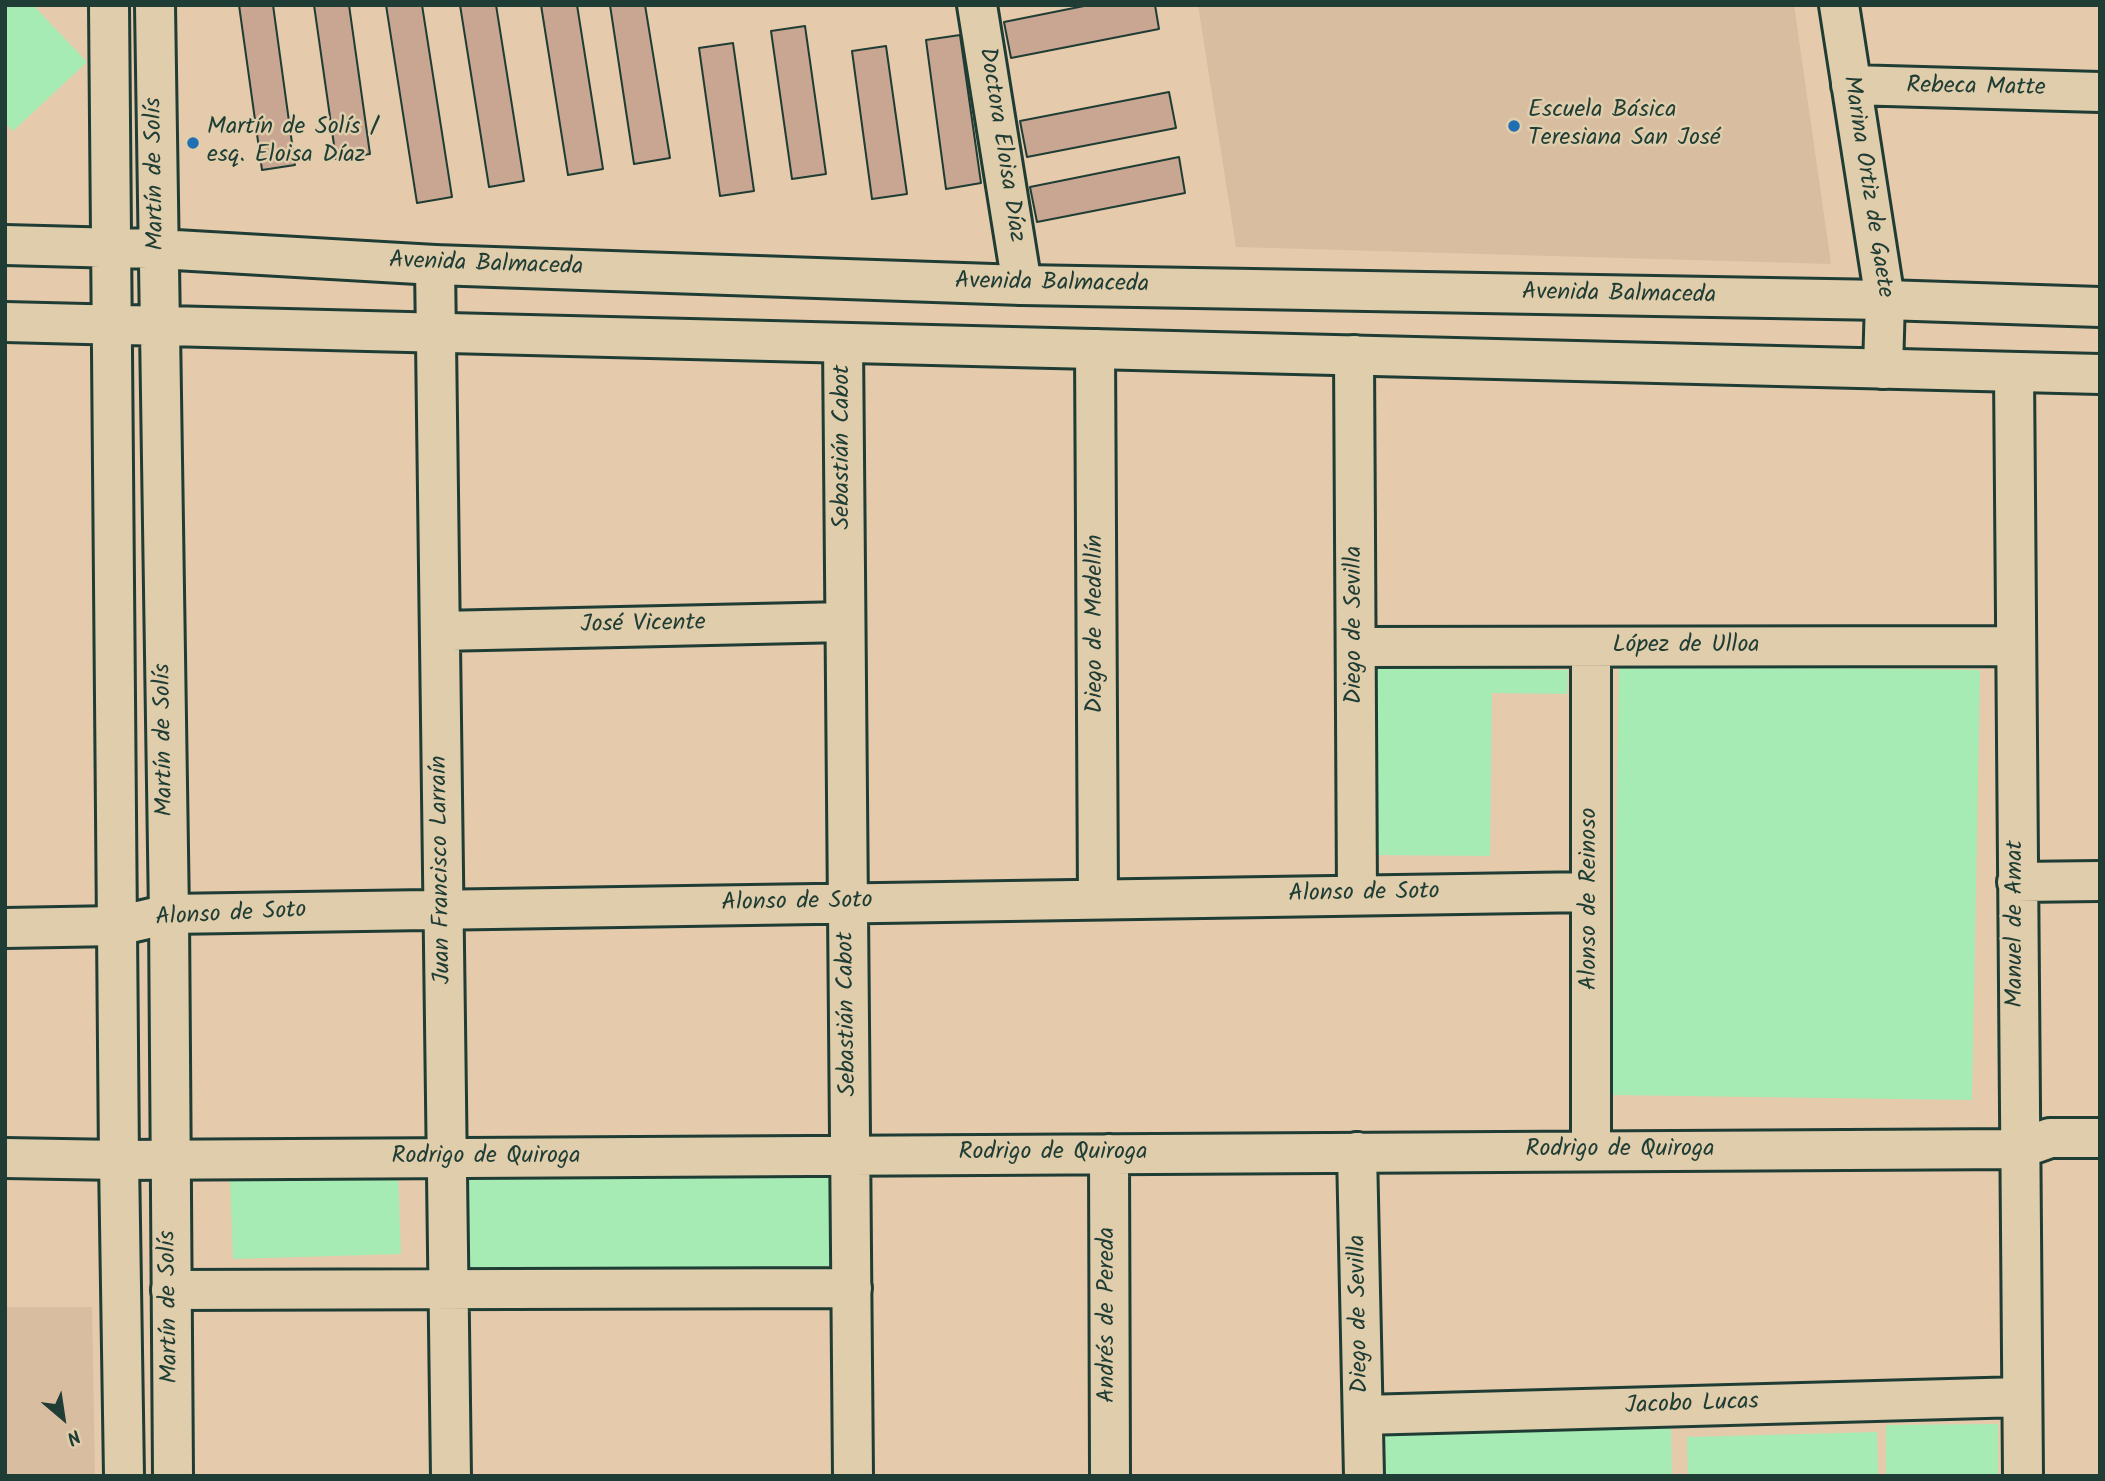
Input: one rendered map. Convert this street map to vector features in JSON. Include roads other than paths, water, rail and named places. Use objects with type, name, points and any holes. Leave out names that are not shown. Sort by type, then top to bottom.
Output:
[{"type":"street","name":"Martín de Solís","points":[[109,5],[124,1476]]},
{"type":"street","name":"Martín de Solís","points":[[155,5],[169,914],[173,1476]]},
{"type":"street","name":"Doctora Eloisa Díaz","points":[[977,5],[1023,285]]},
{"type":"street","name":"Marina Ortiz de Gaete","points":[[1839,5],[1885,300],[1883,369]]},
{"type":"street","name":"Rebeca Matte","points":[[1851,85],[2100,92]]},
{"type":"street","name":"Avenida Balmaceda","points":[[5,245],[158,249],[435,265],[1023,285],[1885,300],[2100,307]]},
{"type":"street","name":"Juan Francisco Larraín","points":[[435,265],[451,1476]]},
{"type":"street","points":[[5,322],[2100,374]]},
{"type":"street","name":"Sebastián Cabot","points":[[843,342],[853,1476]]},
{"type":"street","name":"Diego de Medellín","points":[[1096,349],[1098,899]]},
{"type":"street","name":"Diego de Sevilla","points":[[1354,355],[1357,895]]},
{"type":"street","name":"Manuel de Amat","points":[[2014,372],[2023,1476]]},
{"type":"street","name":"José Vicente","points":[[440,631],[845,622]]},
{"type":"street","name":"López de Ulloa","points":[[1356,646],[2015,646]]},
{"type":"street","name":"Alonso de Reinoso","points":[[1591,647],[1591,1150]]},
{"type":"street","points":[[2017,882],[2100,881]]},
{"type":"street","name":"Alonso de Soto","points":[[5,928],[117,926],[169,914],[1591,892]]},
{"type":"street","name":"Rodrigo de Quiroga","points":[[5,1158],[119,1160],[1591,1150],[2019,1150],[2050,1138],[2100,1138]]},
{"type":"street","name":"Diego de Sevilla","points":[[1357,1152],[1364,1476]]},
{"type":"street","name":"Andrés de Pereda","points":[[1109,1154],[1110,1476]]},
{"type":"street","points":[[171,1290],[852,1288]]},
{"type":"street","name":"Jacobo Lucas","points":[[1363,1415],[2022,1397]]},
{"type":"place","name":"Escuela Básica Teresiana San José","points":[[1514,126]]},
{"type":"place","name":"Martín de Solís / esq. Eloisa Díaz","points":[[193,143]]}]
